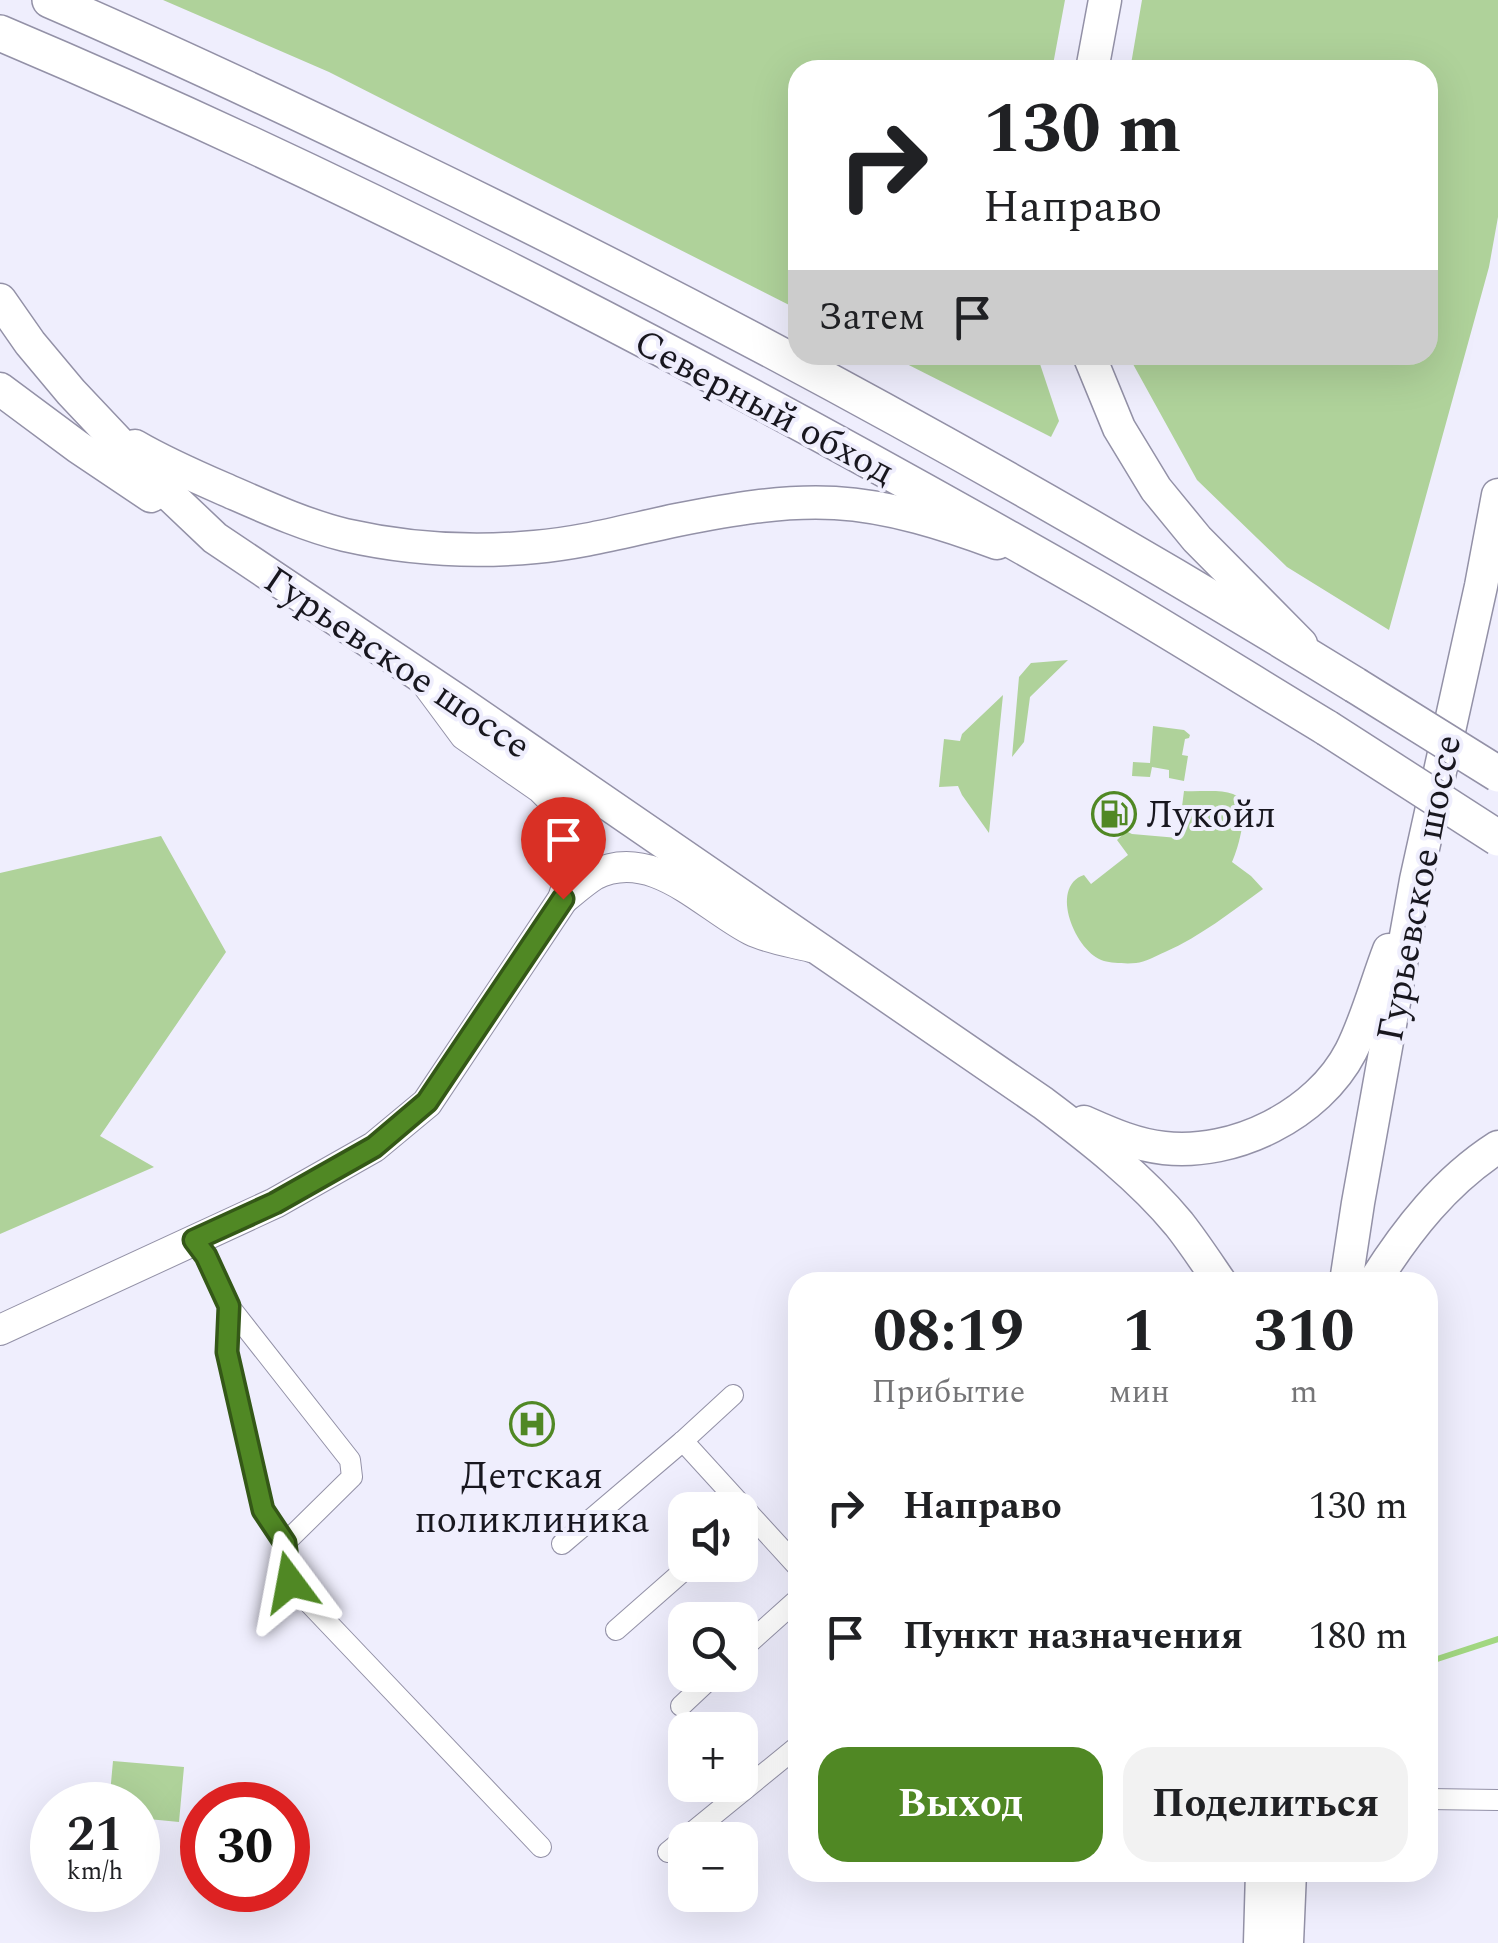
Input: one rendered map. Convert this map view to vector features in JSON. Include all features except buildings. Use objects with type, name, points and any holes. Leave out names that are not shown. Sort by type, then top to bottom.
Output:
[{"type":"highway","name":"Северный обход","points":[[50,0],[342,133],[788,358]]},
{"type":"highway","name":"Северный обход","points":[[0,33],[135,90],[409,219],[852,452],[1096,588],[1327,728],[1498,838]]},
{"type":"highway","name":"Северный обход","points":[[801,365],[1140,556],[1498,774]]},
{"type":"main road","points":[[1094,60],[1105,0]]},
{"type":"main road","name":"Гурьевское шоссе","points":[[0,300],[71,392],[214,538],[1043,1103]]},
{"type":"main road","points":[[1093,365],[1119,428],[1156,489],[1197,539],[1322,665]]},
{"type":"main road","points":[[0,388],[78,448],[214,538]]},
{"type":"main road","points":[[110,431],[157,460],[255,503],[342,534],[394,544],[487,550],[537,547],[760,506],[837,503],[898,513],[974,535],[1096,588]]},
{"type":"main road","name":"Гурьевское шоссе","points":[[1348,1272],[1416,880],[1498,495]]},
{"type":"main road","points":[[0,1330],[275,1203],[374,1147],[427,1102],[563,899],[571,874],[570,840],[560,806],[541,788],[465,735],[423,678]]},
{"type":"main road","points":[[563,899],[582,883],[610,869],[643,868],[661,874],[753,931],[814,948]]},
{"type":"main road","points":[[1043,1103],[1124,1139],[1185,1149],[1231,1144],[1301,1109],[1331,1079],[1351,1051],[1416,880]]},
{"type":"main road","points":[[1043,1103],[1150,1194],[1213,1272]]},
{"type":"main road","points":[[1381,1272],[1434,1200],[1498,1147]]},
{"type":"main road","points":[[1260,1943],[1262,1882]]},
{"type":"main road","points":[[1287,1943],[1290,1882]]},
{"type":"street","points":[[194,1240],[206,1256],[229,1306],[350,1460],[352,1478],[285,1543]]},
{"type":"street","points":[[229,1306],[227,1352],[263,1510],[285,1543],[290,1582],[542,1847]]},
{"type":"street","points":[[562,1544],[733,1395]]},
{"type":"street","points":[[683,1441],[723,1492]]},
{"type":"street","points":[[758,1530],[788,1556]]},
{"type":"street","points":[[616,1630],[671,1582]]},
{"type":"street","points":[[758,1635],[788,1607]]},
{"type":"street","points":[[680,1706],[695,1692]]},
{"type":"street","points":[[705,1822],[788,1754]]},
{"type":"street","points":[[1438,1799],[1498,1800]]},
{"type":"green space","points":[[163,0],[1065,0],[1054,60],[788,60],[788,304],[329,72]]},
{"type":"green space","points":[[1142,0],[1498,0],[1498,217],[1489,267],[1389,630],[1287,567],[1197,480],[1134,365],[1438,365],[1438,60],[1132,60]]},
{"type":"green space","points":[[909,365],[1040,365],[1059,421],[1051,437]]},
{"type":"green space","points":[[1068,660],[1030,697],[1024,742],[1012,757],[1019,677],[1031,663]]},
{"type":"green space","points":[[1003,695],[989,833],[958,786],[939,787],[944,739],[960,741],[962,734]]},
{"type":"green space","points":[[1153,726],[1184,730],[1190,735],[1185,739],[1182,755],[1188,756],[1184,781],[1169,778],[1169,770],[1152,767],[1150,777],[1132,776],[1133,762],[1150,763]]},
{"type":"green space","points":[[1184,791],[1222,792],[1239,798],[1242,826],[1232,862],[1263,889],[1203,931],[1154,957],[1136,963],[1104,961],[1084,946],[1076,933],[1067,905],[1068,892],[1073,882],[1084,875],[1091,884],[1128,855],[1117,840],[1126,831],[1178,838]]},
{"type":"green space","points":[[161,836],[226,952],[100,1136],[154,1167],[0,1234],[0,873]]},
{"type":"green space","points":[[113,1761],[184,1767],[179,1822],[160,1820],[160,1782],[111,1782]]},
{"type":"waterway","points":[[1438,1659],[1498,1639]]},
{"type":"place","name":"Лукойл","points":[[1114,814]]},
{"type":"place","name":"Детская поликлиника","points":[[532,1424]]},
{"type":"route","points":[[290,1582],[285,1543],[263,1510],[227,1352],[229,1306],[206,1256],[194,1240],[275,1203],[374,1147],[427,1102],[563,899]]}]
